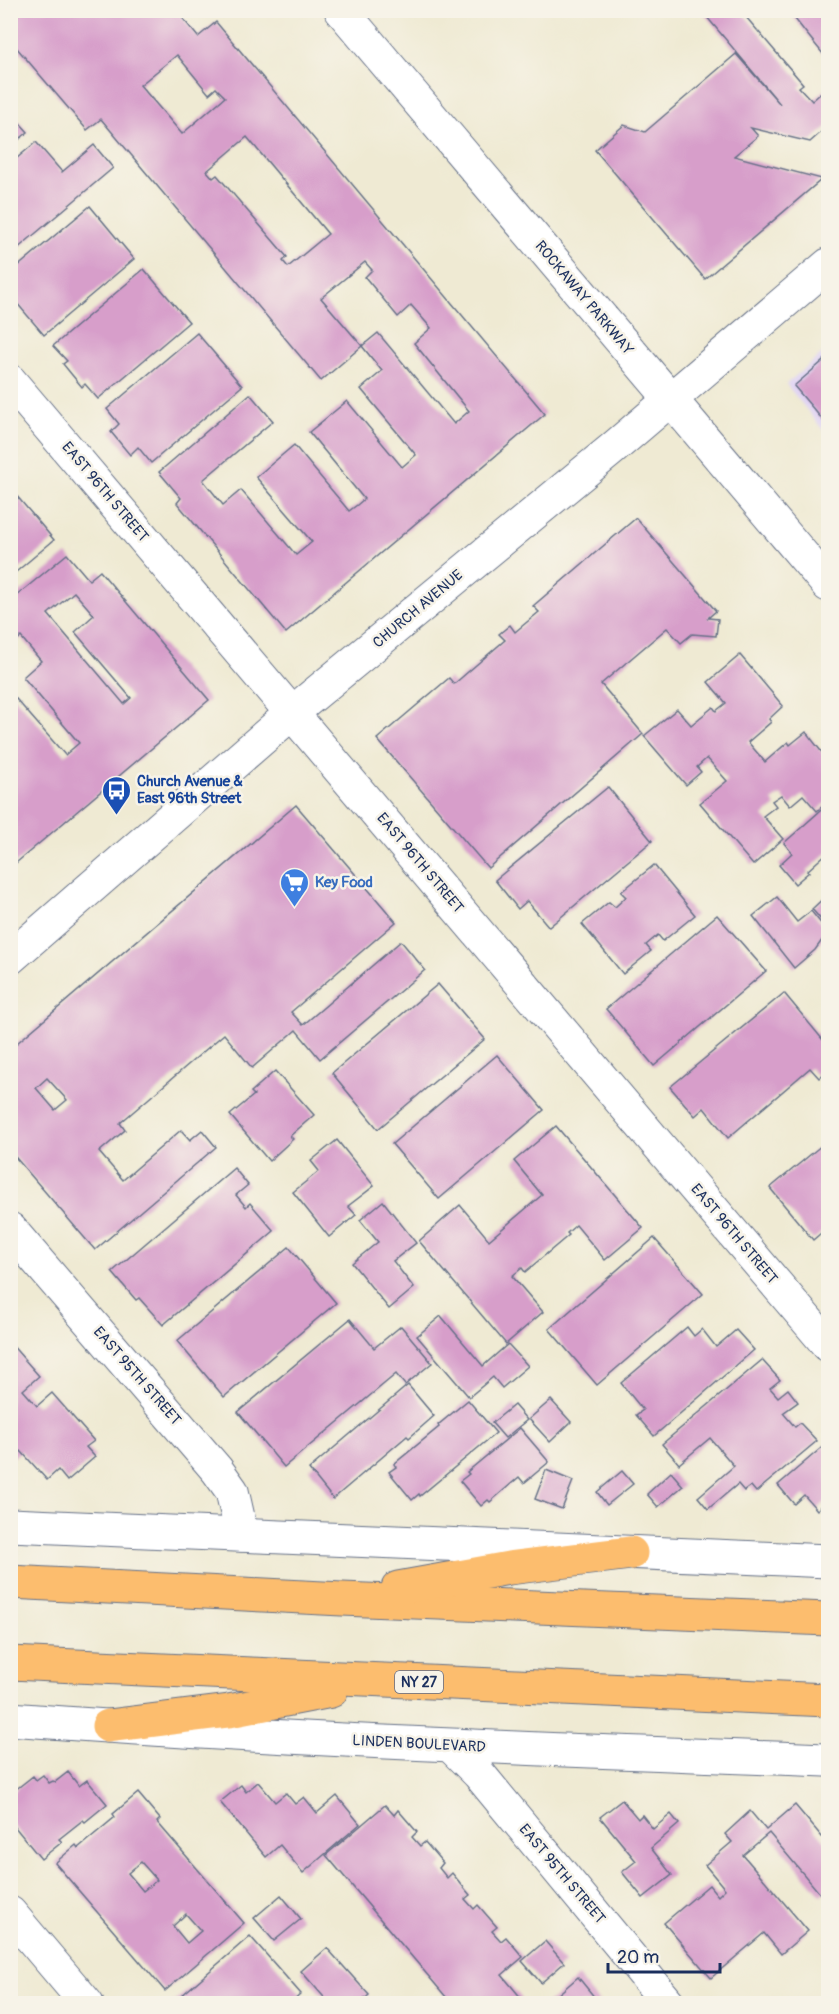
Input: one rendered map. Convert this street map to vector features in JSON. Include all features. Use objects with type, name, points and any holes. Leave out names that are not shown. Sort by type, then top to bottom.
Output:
[{"type":"highway","points":[[342,1599],[509,1568],[631,1553]]},
{"type":"highway","points":[[10,1582],[828,1620]]},
{"type":"highway","name":"NY 27","points":[[10,1663],[828,1700]]},
{"type":"highway","points":[[108,1726],[229,1711],[385,1680]]},
{"type":"street","name":"ROCKAWAY PARKWAY","points":[[341,10],[828,585]]},
{"type":"street","name":"CHURCH AVENUE","points":[[10,958],[293,712],[670,400],[828,265]]},
{"type":"street","name":"EAST 96TH STREET","points":[[10,381],[828,1345]]},
{"type":"street","name":"EAST 95TH STREET","points":[[10,1229],[217,1470],[231,1491],[242,1535]]},
{"type":"street","points":[[10,1525],[828,1561]]},
{"type":"street","name":"LINDEN BOULEVARD","points":[[10,1719],[452,1746],[828,1760]]},
{"type":"street","name":"EAST 95TH STREET","points":[[452,1746],[479,1774],[669,2004]]},
{"type":"street","points":[[10,1913],[87,2004]]},
{"type":"shaded area","points":[[828,349],[828,436],[786,384]]},
{"type":"building","points":[[10,10],[176,10],[198,37],[216,22],[545,414],[286,633],[177,503],[181,498],[159,472],[250,394],[273,421],[203,480],[223,505],[241,490],[296,555],[312,542],[256,477],[294,445],[349,511],[357,505],[364,499],[309,432],[347,401],[402,467],[416,455],[361,389],[382,371],[362,346],[321,381],[101,119],[87,130],[10,40]],"holes":[[[177,55],[209,94],[216,88],[225,97],[182,134],[140,85]],[[247,137],[328,234],[288,267],[283,261],[287,257],[217,175],[213,178],[207,171]],[[365,262],[372,270],[365,277],[398,317],[411,305],[431,328],[414,343],[469,411],[454,424],[378,333],[362,346],[321,298]]]},
{"type":"building","points":[[701,10],[740,10],[803,84],[799,87],[812,101],[828,89],[828,126],[810,142],[751,128],[758,136],[734,156],[822,179],[705,279],[595,150],[624,125],[645,132],[736,54],[780,104]]},
{"type":"building","points":[[788,10],[828,10],[828,60],[806,33]]},
{"type":"building","points":[[10,112],[28,132],[10,147]]},
{"type":"building","points":[[36,142],[62,172],[94,145],[113,168],[10,255],[10,164]]},
{"type":"building","points":[[90,206],[134,259],[44,335],[10,295],[10,273]]},
{"type":"building","points":[[144,269],[189,322],[98,399],[85,384],[82,387],[63,364],[67,361],[53,346]]},
{"type":"building","points":[[197,333],[242,386],[151,463],[138,447],[130,455],[111,432],[119,424],[107,409]]},
{"type":"building","points":[[828,357],[828,426],[794,386]]},
{"type":"building","points":[[10,488],[54,540],[10,577]]},
{"type":"building","points":[[636,518],[716,611],[708,618],[718,619],[716,636],[692,634],[681,643],[667,628],[601,684],[643,734],[488,868],[377,739],[449,678],[454,684],[505,640],[499,634],[510,625],[515,632],[539,612],[533,606]]},
{"type":"building","points":[[67,554],[89,580],[100,571],[209,700],[10,868],[10,692],[65,755],[79,743],[23,677],[41,661],[21,637],[10,646],[10,601]],"holes":[[[74,592],[94,615],[75,632],[131,698],[124,704],[48,614]]]},
{"type":"building","points":[[740,655],[783,706],[769,719],[771,722],[748,742],[765,762],[788,742],[790,745],[806,732],[828,760],[828,801],[817,811],[803,795],[790,806],[781,795],[772,801],[776,806],[763,816],[783,839],[753,865],[700,803],[727,781],[707,758],[697,767],[701,772],[686,785],[644,736],[677,709],[691,725],[713,707],[716,711],[726,703],[708,682]]},
{"type":"building","points":[[608,787],[652,841],[549,927],[527,901],[518,909],[495,880]]},
{"type":"building","points":[[828,804],[828,852],[795,884],[779,865],[792,853],[784,843]]},
{"type":"building","points":[[296,805],[396,922],[291,1012],[303,1025],[401,941],[425,970],[320,1059],[296,1030],[252,1068],[224,1034],[120,1123],[125,1130],[99,1152],[123,1180],[181,1130],[190,1140],[202,1130],[216,1147],[95,1250],[10,1151],[10,1049]],"holes":[[[47,1078],[67,1100],[55,1110],[36,1088]]]},
{"type":"building","points":[[654,865],[695,915],[663,941],[658,935],[646,945],[651,951],[623,974],[582,924],[609,902],[615,907],[626,897],[621,892]]},
{"type":"building","points":[[828,894],[828,928],[812,909]]},
{"type":"building","points":[[777,897],[797,922],[811,911],[828,932],[815,950],[794,968],[753,916]]},
{"type":"building","points":[[717,915],[766,971],[654,1066],[606,1009]]},
{"type":"building","points":[[438,984],[485,1039],[378,1129],[332,1073]]},
{"type":"building","points":[[784,993],[828,1046],[828,1070],[819,1078],[810,1068],[728,1138],[704,1108],[695,1116],[670,1087]]},
{"type":"building","points":[[497,1055],[544,1110],[439,1199],[392,1144]]},
{"type":"building","points":[[275,1071],[314,1115],[290,1136],[293,1139],[269,1161],[230,1115],[254,1095],[251,1092]]},
{"type":"building","points":[[556,1126],[643,1228],[605,1260],[576,1225],[567,1233],[569,1235],[525,1272],[522,1268],[512,1276],[543,1312],[506,1344],[419,1241],[460,1205],[489,1240],[542,1195],[514,1161]]},
{"type":"building","points":[[337,1140],[374,1186],[348,1206],[356,1215],[329,1237],[293,1192],[319,1171],[311,1161]]},
{"type":"building","points":[[828,1140],[828,1227],[813,1240],[770,1188]]},
{"type":"building","points":[[234,1168],[248,1185],[236,1195],[246,1207],[250,1203],[274,1231],[163,1325],[139,1298],[136,1300],[112,1272]]},
{"type":"building","points":[[383,1201],[416,1243],[393,1261],[414,1288],[389,1309],[352,1263],[378,1242],[360,1220]]},
{"type":"building","points":[[654,1238],[703,1294],[597,1385],[549,1329]]},
{"type":"building","points":[[289,1247],[336,1303],[224,1397],[177,1341]]},
{"type":"building","points":[[441,1316],[483,1366],[508,1344],[528,1366],[502,1388],[493,1377],[469,1397],[417,1336]]},
{"type":"building","points":[[350,1319],[374,1348],[401,1326],[432,1363],[405,1385],[396,1374],[284,1467],[238,1412]]},
{"type":"building","points":[[687,1327],[694,1336],[702,1329],[716,1347],[736,1330],[754,1350],[654,1436],[636,1415],[643,1410],[621,1383]]},
{"type":"building","points":[[10,1343],[39,1376],[23,1390],[37,1406],[52,1393],[94,1441],[86,1447],[95,1457],[67,1481],[58,1470],[47,1480],[21,1451],[10,1460]]},
{"type":"building","points":[[762,1360],[780,1380],[770,1388],[778,1397],[788,1389],[798,1402],[783,1413],[795,1427],[800,1423],[817,1441],[756,1492],[751,1486],[744,1491],[738,1484],[708,1509],[698,1497],[734,1466],[710,1438],[679,1464],[662,1444]]},
{"type":"building","points":[[408,1385],[434,1416],[333,1499],[309,1469]]},
{"type":"building","points":[[468,1400],[496,1433],[420,1496],[419,1494],[412,1500],[389,1472],[396,1467],[394,1464]]},
{"type":"building","points":[[551,1400],[571,1422],[550,1442],[529,1419]]},
{"type":"building","points":[[514,1405],[527,1420],[505,1438],[492,1423]]},
{"type":"building","points":[[520,1428],[549,1462],[524,1483],[519,1477],[490,1502],[488,1500],[481,1506],[460,1481],[469,1474],[467,1472]]},
{"type":"building","points":[[827,1443],[828,1500],[817,1510],[804,1495],[794,1504],[778,1485]]},
{"type":"building","points":[[546,1470],[573,1481],[562,1509],[535,1499]]},
{"type":"building","points":[[622,1471],[633,1484],[607,1505],[597,1492]]},
{"type":"building","points":[[671,1472],[683,1486],[658,1507],[647,1494]]},
{"type":"building","points":[[68,1772],[79,1786],[87,1780],[107,1804],[59,1839],[62,1842],[41,1859],[10,1821],[10,1794],[33,1776],[36,1780],[43,1775],[49,1783],[55,1782]]},
{"type":"building","points":[[258,1782],[275,1802],[286,1793],[295,1804],[304,1797],[317,1813],[337,1796],[360,1824],[303,1873],[280,1845],[266,1857],[220,1802],[241,1785],[246,1792]]},
{"type":"building","points":[[138,1793],[160,1819],[157,1822],[244,1923],[165,1991],[55,1863],[76,1845],[78,1848],[115,1817],[113,1814]],"holes":[[[141,1862],[157,1880],[143,1891],[128,1873]],[[186,1914],[201,1931],[187,1943],[173,1926]]]},
{"type":"building","points":[[622,1800],[638,1819],[642,1815],[653,1829],[671,1814],[679,1824],[651,1848],[672,1875],[643,1898],[622,1872],[636,1861],[600,1817]]},
{"type":"building","points":[[385,1805],[394,1815],[398,1810],[417,1832],[412,1837],[420,1846],[425,1842],[443,1863],[439,1868],[447,1878],[452,1873],[470,1895],[465,1899],[474,1909],[478,1905],[497,1927],[492,1931],[501,1941],[506,1937],[523,1957],[502,1975],[522,1999],[517,2004],[452,2004],[326,1855]]},
{"type":"building","points":[[795,1805],[828,1844],[828,1888],[821,1895],[769,1833],[743,1855],[808,1931],[781,1954],[764,1933],[711,1978],[664,1923],[709,1885],[718,1896],[725,1889],[705,1865],[732,1842],[725,1834],[750,1811],[766,1830]]},
{"type":"building","points":[[281,1895],[301,1919],[274,1941],[254,1918]]},
{"type":"building","points":[[250,1936],[301,1994],[290,2004],[172,2004]]},
{"type":"building","points":[[545,1941],[564,1963],[541,1983],[522,1961]]},
{"type":"building","points":[[327,1948],[369,1995],[359,2004],[330,2004],[301,1971]]},
{"type":"building","points":[[578,1977],[600,2004],[547,2004]]},
{"type":"place","name":"Church Avenue & East 96th Street","points":[[116,816]]},
{"type":"place","name":"Key Food","points":[[294,908]]}]
